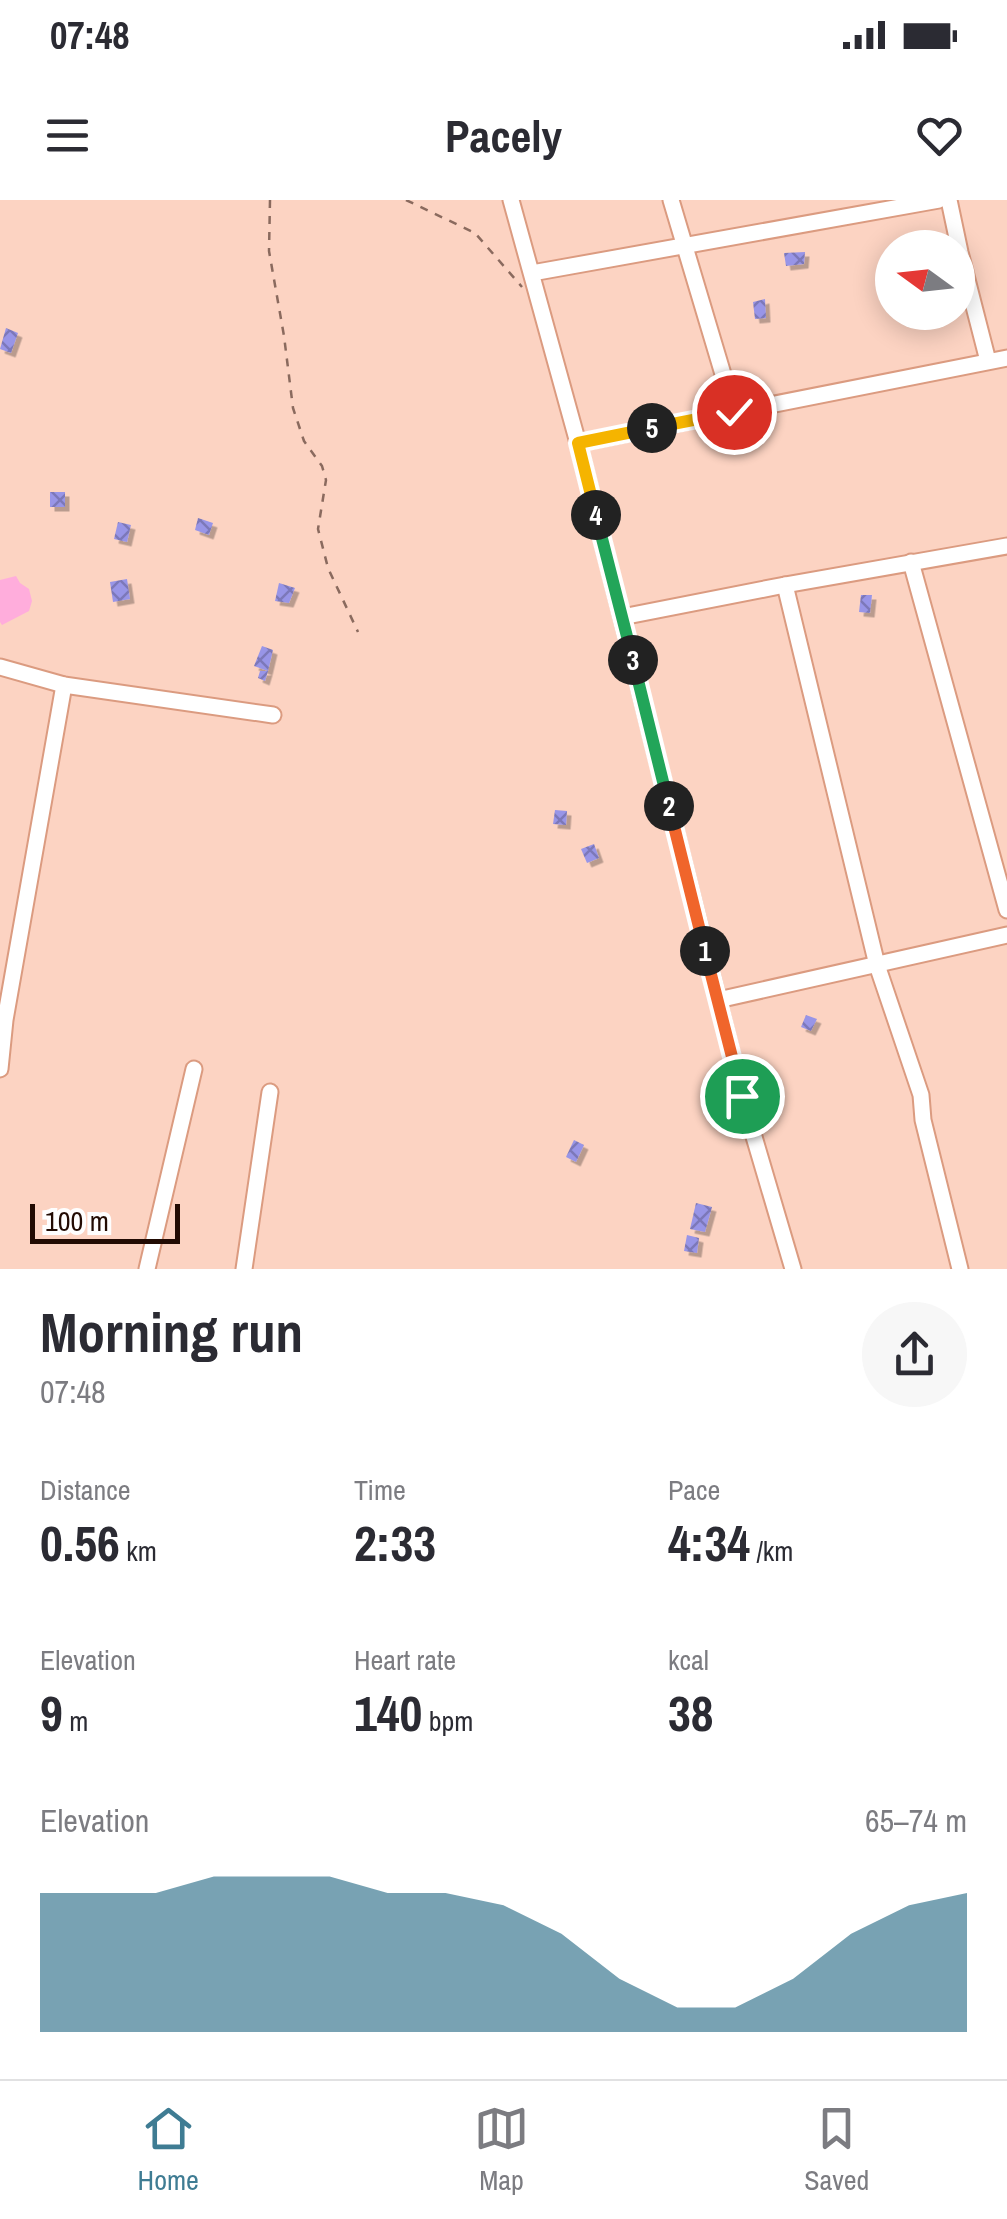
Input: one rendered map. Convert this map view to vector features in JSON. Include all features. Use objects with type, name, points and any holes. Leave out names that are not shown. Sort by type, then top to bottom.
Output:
[{"type":"street","points":[[511,200],[526,279],[578,443],[742,1096],[793,1269]]},
{"type":"street","points":[[671,200],[734,412]]},
{"type":"street","points":[[526,279],[939,200]]},
{"type":"street","points":[[950,200],[988,362]]},
{"type":"street","points":[[578,443],[1007,358]]},
{"type":"street","points":[[622,617],[1007,546]]},
{"type":"street","points":[[911,562],[1007,910]]},
{"type":"street","points":[[785,584],[877,965],[920,1095],[960,1269]]},
{"type":"street","points":[[0,667],[64,685],[273,716]]},
{"type":"street","points":[[0,1070],[5,1020],[64,685]]},
{"type":"street","points":[[718,1000],[1007,934]]},
{"type":"street","points":[[147,1269],[194,1069]]},
{"type":"street","points":[[244,1269],[270,1092]]},
{"type":"path","points":[[270,200],[268,251],[292,408],[304,440],[322,466],[326,480],[318,529],[328,568],[358,632]]},
{"type":"path","points":[[406,200],[475,232],[526,279]]},
{"type":"shaded area","points":[[16,576],[29,589],[32,601],[29,611],[2,625],[0,580]]},
{"type":"building","points":[[805,252],[804,264],[786,266],[784,253]]},
{"type":"building","points":[[765,299],[766,318],[755,319],[753,302]]},
{"type":"building","points":[[6,328],[18,333],[11,353],[0,349]]},
{"type":"building","points":[[50,492],[65,492],[65,507],[50,507]]},
{"type":"building","points":[[198,518],[213,523],[209,535],[195,530]]},
{"type":"building","points":[[118,522],[131,525],[127,542],[114,539]]},
{"type":"building","points":[[127,579],[130,599],[113,602],[110,582]]},
{"type":"building","points":[[279,583],[295,588],[289,603],[275,601]]},
{"type":"building","points":[[861,595],[872,595],[870,613],[859,612]]},
{"type":"building","points":[[262,646],[273,650],[268,671],[254,666]]},
{"type":"building","points":[[260,671],[268,671],[265,681],[258,678]]},
{"type":"building","points":[[555,810],[567,811],[566,825],[553,824]]},
{"type":"building","points":[[594,844],[599,858],[587,863],[581,849]]},
{"type":"building","points":[[806,1015],[817,1019],[811,1031],[801,1027]]},
{"type":"building","points":[[574,1140],[584,1145],[576,1162],[566,1157]]},
{"type":"building","points":[[696,1203],[712,1207],[705,1232],[690,1229]]},
{"type":"building","points":[[687,1235],[699,1238],[697,1253],[684,1251]]},
{"type":"route","points":[[734,412],[578,443],[742,1096]]}]
